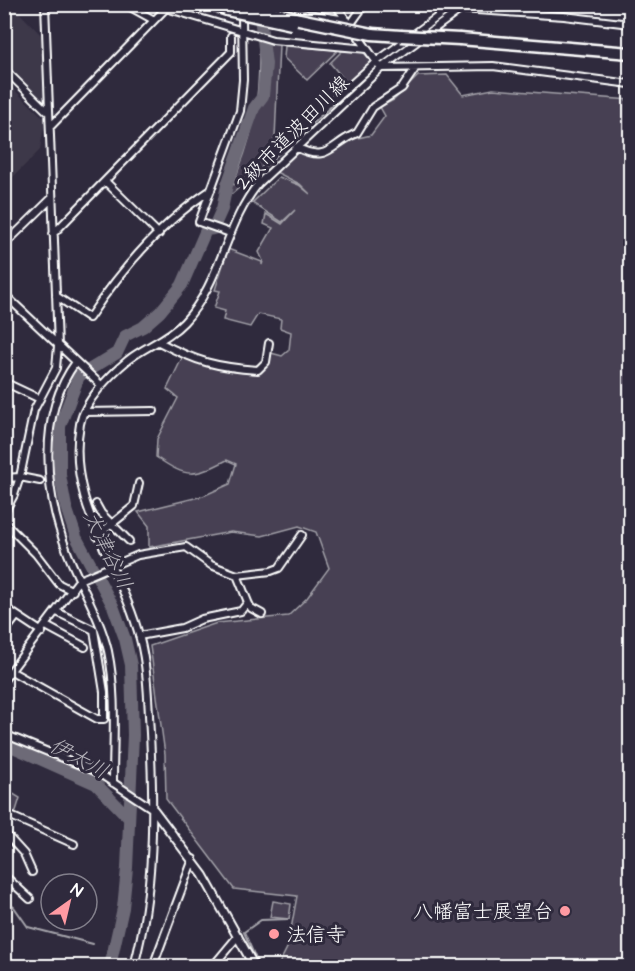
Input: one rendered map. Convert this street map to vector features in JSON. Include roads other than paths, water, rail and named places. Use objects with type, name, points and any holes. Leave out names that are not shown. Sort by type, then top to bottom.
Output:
[{"type":"highway","points":[[210,4],[231,6],[319,28],[630,53]]},
{"type":"highway","points":[[247,4],[298,19],[372,33]]},
{"type":"street","points":[[4,513],[14,495],[20,477],[31,419],[53,378],[58,346],[45,4]]},
{"type":"street","points":[[124,4],[154,20]]},
{"type":"street","points":[[269,4],[294,12],[348,23]]},
{"type":"street","points":[[335,4],[378,65],[415,69],[493,66],[630,84]]},
{"type":"street","points":[[348,23],[364,4]]},
{"type":"street","points":[[335,99],[455,4]]},
{"type":"street","points":[[50,127],[168,6],[243,33],[273,40],[367,49]]},
{"type":"street","points":[[230,233],[199,222],[240,111],[243,80],[242,18],[231,6]]},
{"type":"street","points":[[465,7],[630,24]]},
{"type":"street","name":"2級市道波田川線","points":[[84,412],[102,386],[128,361],[184,323],[201,302],[245,200],[378,65],[465,7]]},
{"type":"street","points":[[53,234],[231,52],[231,36]]},
{"type":"street","points":[[4,69],[49,113]]},
{"type":"street","points":[[296,147],[316,154],[326,154],[346,136],[357,133],[373,107],[402,88],[415,69]]},
{"type":"street","points":[[105,181],[159,234]]},
{"type":"street","points":[[56,296],[89,318],[114,280],[186,207],[212,190]]},
{"type":"street","points":[[4,244],[52,198]]},
{"type":"street","points":[[4,294],[102,386]]},
{"type":"street","points":[[159,342],[190,359],[218,367],[258,370],[266,362],[269,344]]},
{"type":"street","points":[[77,363],[65,377],[56,400],[49,452],[56,512],[67,552],[96,614],[113,679],[114,783]]},
{"type":"street","points":[[4,382],[40,399]]},
{"type":"street","points":[[134,966],[151,882],[152,808],[147,673],[139,636],[97,536],[81,483],[79,435],[84,412],[154,411]]},
{"type":"street","points":[[4,478],[20,477],[40,481]]},
{"type":"street","points":[[97,536],[134,506],[139,483]]},
{"type":"street","points":[[96,504],[129,541]]},
{"type":"street","points":[[4,522],[36,554],[59,584],[73,591]]},
{"type":"street","points":[[4,680],[80,579],[138,555],[186,547],[211,565],[237,575],[279,568],[302,535]]},
{"type":"street","points":[[237,575],[251,608],[262,614]]},
{"type":"street","points":[[139,636],[182,628],[202,619],[241,611],[248,602]]},
{"type":"street","points":[[4,607],[17,616],[85,646]]},
{"type":"street","points":[[11,671],[97,719],[104,719],[104,692],[94,630],[79,625],[57,612]]},
{"type":"street","points":[[4,633],[17,616]]},
{"type":"street","points":[[4,734],[97,772],[152,808],[193,859],[254,966]]},
{"type":"street","points":[[4,813],[74,844]]},
{"type":"street","points":[[4,832],[24,854],[32,872]]},
{"type":"street","points":[[153,966],[193,859]]},
{"type":"street","points":[[4,875],[30,899]]},
{"type":"street","points":[[213,966],[238,936]]},
{"type":"waterway","points":[[422,33],[461,4]]},
{"type":"waterway","name":"大津谷川","points":[[110,966],[123,908],[127,868],[133,735],[131,665],[125,639],[113,606],[76,537],[66,507],[60,475],[60,426],[79,376],[117,353],[125,336],[143,327],[160,312],[182,285],[206,230],[213,229],[222,209],[227,185],[254,108],[263,96],[266,64],[259,9]]},
{"type":"waterway","points":[[227,185],[246,183],[376,66],[412,40]]},
{"type":"waterway","name":"伊太川","points":[[4,743],[96,784],[128,817]]},
{"type":"waterway","points":[[4,901],[14,907],[28,927],[93,944]]},
{"type":"waterway","points":[[259,966],[244,932],[261,920],[289,919]]},
{"type":"place","name":"八幡富士展望台","points":[[565,911]]},
{"type":"place","name":"法信寺","points":[[274,934]]}]
